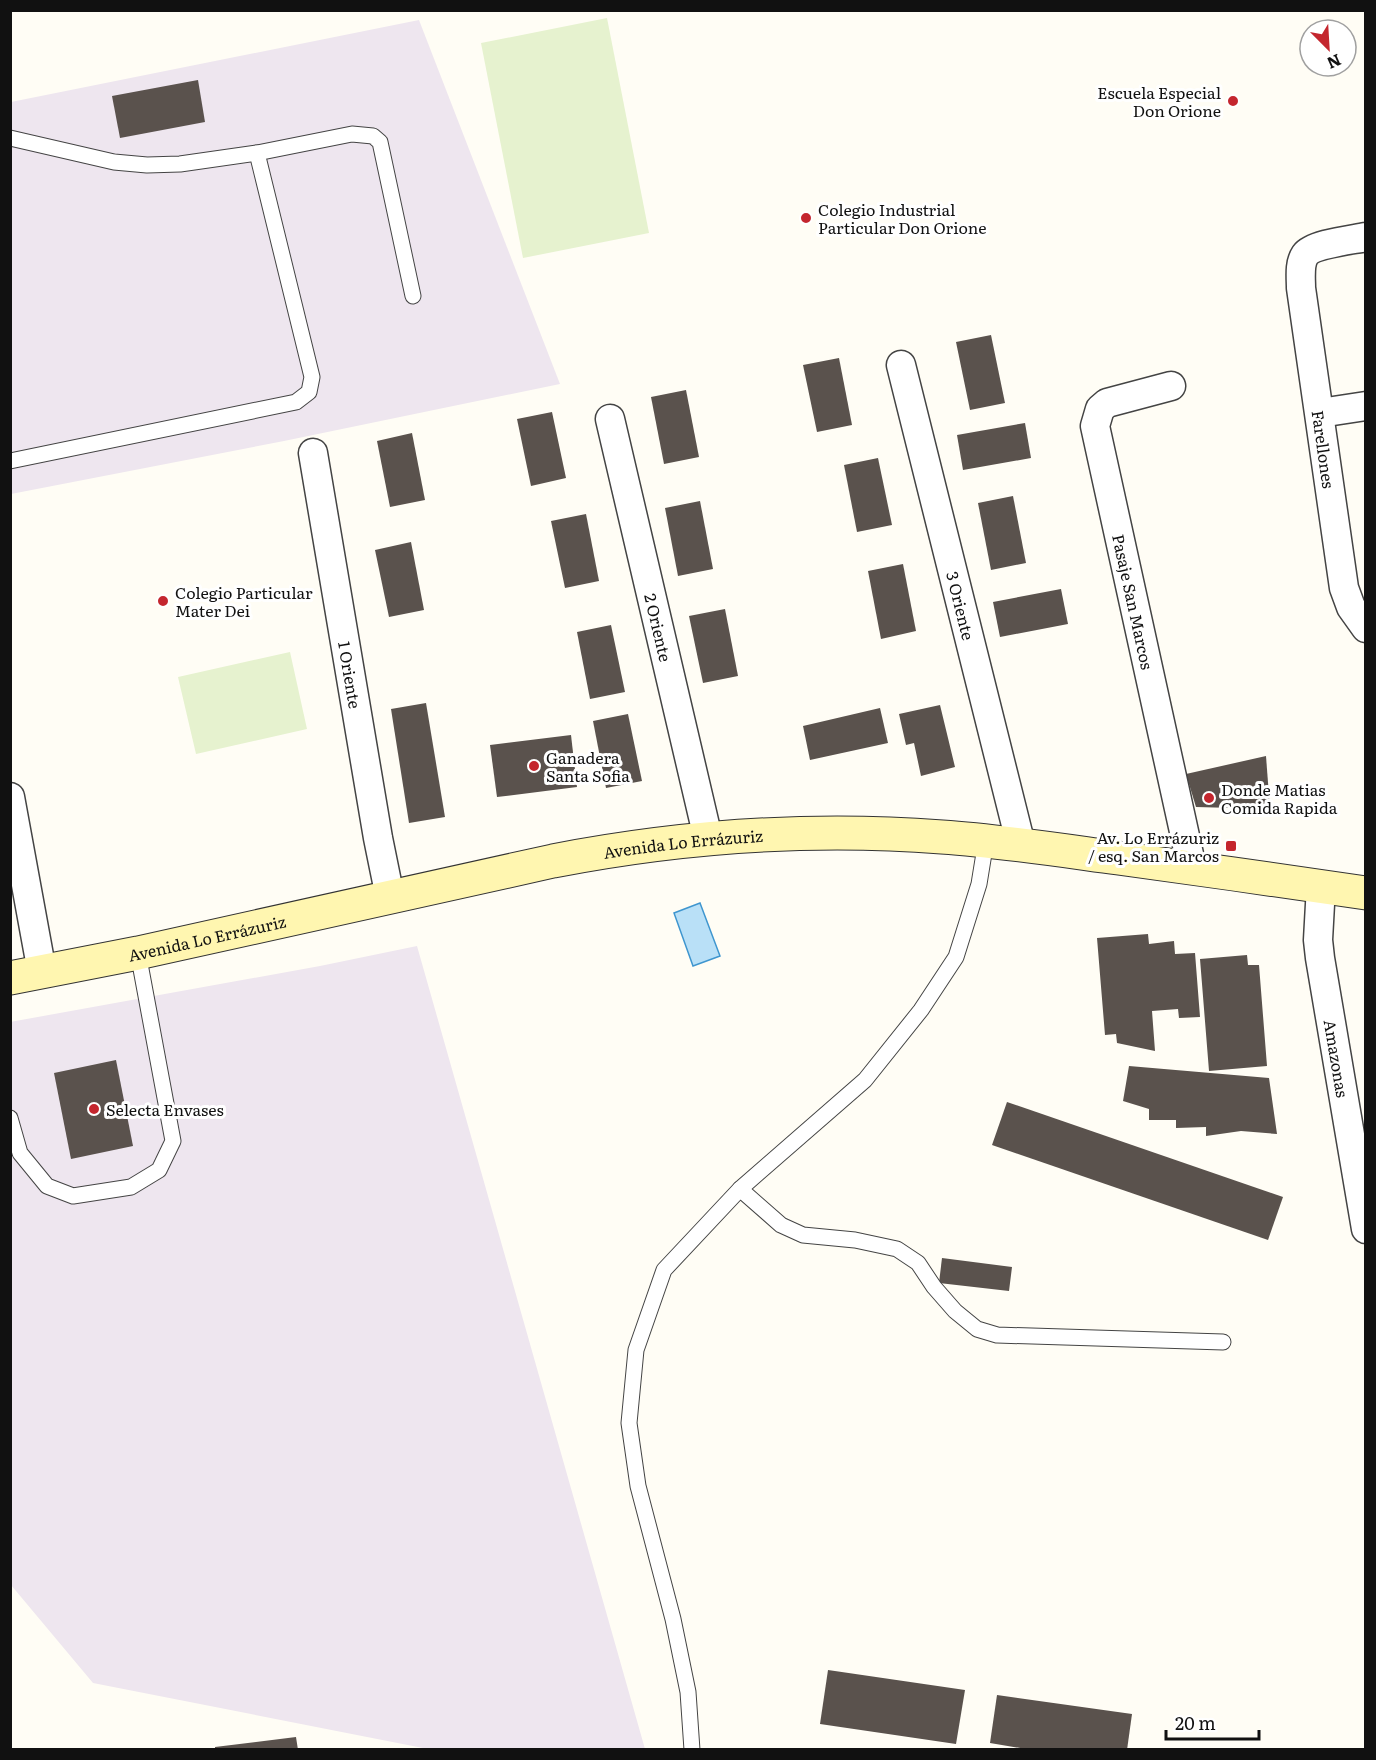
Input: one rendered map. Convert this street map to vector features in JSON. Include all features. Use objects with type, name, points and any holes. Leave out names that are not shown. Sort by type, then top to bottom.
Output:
[{"type":"main road","name":"Avenida Lo Errázuriz","points":[[10,978],[138,953],[604,851],[708,838],[776,834],[875,834],[986,841],[1365,893]]},
{"type":"street","name":"Farellones","points":[[1365,237],[1317,248],[1305,254],[1301,266],[1301,288],[1320,413],[1355,586],[1351,607],[1365,628]]},
{"type":"street","name":"3 Oriente","points":[[901,365],[1021,845]]},
{"type":"street","name":"Pasaje San Marcos","points":[[1170,386],[1107,403],[1100,409],[1095,426],[1192,868]]},
{"type":"street","points":[[1320,413],[1365,405]]},
{"type":"street","name":"2 Oriente","points":[[610,419],[708,838]]},
{"type":"street","name":"1 Oriente","points":[[313,453],[390,897]]},
{"type":"street","points":[[10,797],[42,972]]},
{"type":"street","name":"Amazonas","points":[[1321,886],[1318,940],[1320,958],[1365,1229]]},
{"type":"lane","points":[[10,138],[114,162],[147,165],[180,164],[257,153],[352,134],[373,136],[380,142],[413,296]]},
{"type":"lane","points":[[10,460],[296,402],[309,392],[312,377],[257,153]]},
{"type":"lane","points":[[692,1749],[688,1692],[673,1619],[638,1486],[629,1423],[636,1350],[664,1270],[740,1189],[865,1080],[921,1010],[956,957],[979,884],[986,841]]},
{"type":"lane","points":[[10,1118],[20,1153],[46,1186],[74,1196],[131,1187],[159,1170],[173,1141],[138,953]]},
{"type":"lane","points":[[740,1189],[781,1226],[803,1235],[855,1240],[897,1249],[918,1263],[934,1287],[955,1311],[977,1329],[997,1335],[1223,1342]]},
{"type":"shaded area","points":[[419,20],[560,384],[11,494],[11,102]]},
{"type":"shaded area","points":[[417,946],[645,1749],[428,1749],[93,1683],[11,1585],[10,1022],[320,966]]},
{"type":"green space","points":[[607,18],[649,233],[523,258],[481,43]]},
{"type":"green space","points":[[290,652],[307,729],[196,754],[178,677]]},
{"type":"water","points":[[700,903],[720,956],[693,966],[674,913]]},
{"type":"building","points":[[198,80],[205,122],[120,138],[112,96]]},
{"type":"building","points":[[991,335],[1005,403],[970,410],[956,342]]},
{"type":"building","points":[[839,358],[852,425],[817,432],[803,365]]},
{"type":"building","points":[[686,390],[699,457],[664,464],[651,397]]},
{"type":"building","points":[[552,412],[566,478],[531,486],[517,419]]},
{"type":"building","points":[[1025,423],[1031,458],[963,470],[957,435]]},
{"type":"building","points":[[412,433],[425,500],[390,507],[377,441]]},
{"type":"building","points":[[878,458],[892,525],[857,532],[844,465]]},
{"type":"building","points":[[1013,496],[1026,563],[991,570],[978,503]]},
{"type":"building","points":[[700,501],[713,569],[678,576],[665,508]]},
{"type":"building","points":[[586,514],[599,581],[565,588],[551,521]]},
{"type":"building","points":[[411,542],[424,610],[389,617],[375,550]]},
{"type":"building","points":[[903,564],[916,631],[881,639],[868,571]]},
{"type":"building","points":[[1061,589],[1068,624],[1000,637],[993,602]]},
{"type":"building","points":[[725,609],[738,676],[703,683],[689,616]]},
{"type":"building","points":[[611,625],[625,692],[590,699],[577,632]]},
{"type":"building","points":[[426,703],[445,817],[409,823],[391,709]]},
{"type":"building","points":[[940,705],[955,767],[921,776],[914,743],[906,745],[899,714]]},
{"type":"building","points":[[880,708],[888,743],[810,760],[803,726]]},
{"type":"building","points":[[628,714],[642,781],[606,788],[593,721]]},
{"type":"building","name":"Ganadera Santa Sofia","points":[[571,735],[577,787],[497,797],[490,745]]},
{"type":"building","points":[[1266,756],[1270,809],[1196,807],[1186,774]]},
{"type":"building","points":[[1148,934],[1149,944],[1174,941],[1175,954],[1195,953],[1200,1017],[1179,1018],[1178,1009],[1152,1011],[1155,1051],[1117,1043],[1116,1034],[1105,1035],[1097,938]]},
{"type":"building","points":[[1247,955],[1248,965],[1259,965],[1267,1066],[1209,1071],[1200,959]]},
{"type":"building","name":"Selecta Envases","points":[[116,1060],[133,1146],[71,1159],[54,1073]]},
{"type":"building","points":[[1129,1066],[1269,1078],[1277,1134],[1241,1131],[1206,1136],[1206,1127],[1176,1128],[1176,1120],[1149,1120],[1149,1109],[1123,1101]]},
{"type":"building","points":[[1007,1102],[1283,1197],[1268,1240],[992,1145]]},
{"type":"building","points":[[942,1258],[1012,1267],[1009,1291],[939,1283]]},
{"type":"building","points":[[828,1670],[965,1690],[956,1744],[820,1724]]},
{"type":"building","points":[[997,1695],[1132,1714],[1127,1750],[1032,1750],[990,1743]]},
{"type":"building","points":[[296,1737],[298,1750],[215,1750],[215,1747]]},
{"type":"place","name":"Escuela Especial Don Orione","points":[[1233,101]]},
{"type":"place","name":"Colegio Industrial Particular Don Orione","points":[[806,218]]},
{"type":"place","name":"Colegio Particular Mater Dei","points":[[163,601]]},
{"type":"place","name":"Ganadera Santa Sofia","points":[[534,766]]},
{"type":"place","name":"Donde Matias Comida Rapida","points":[[1209,798]]},
{"type":"place","name":"Av. Lo Errázuriz / esq. San Marcos","points":[[1231,846]]},
{"type":"place","name":"Selecta Envases","points":[[94,1109]]}]
